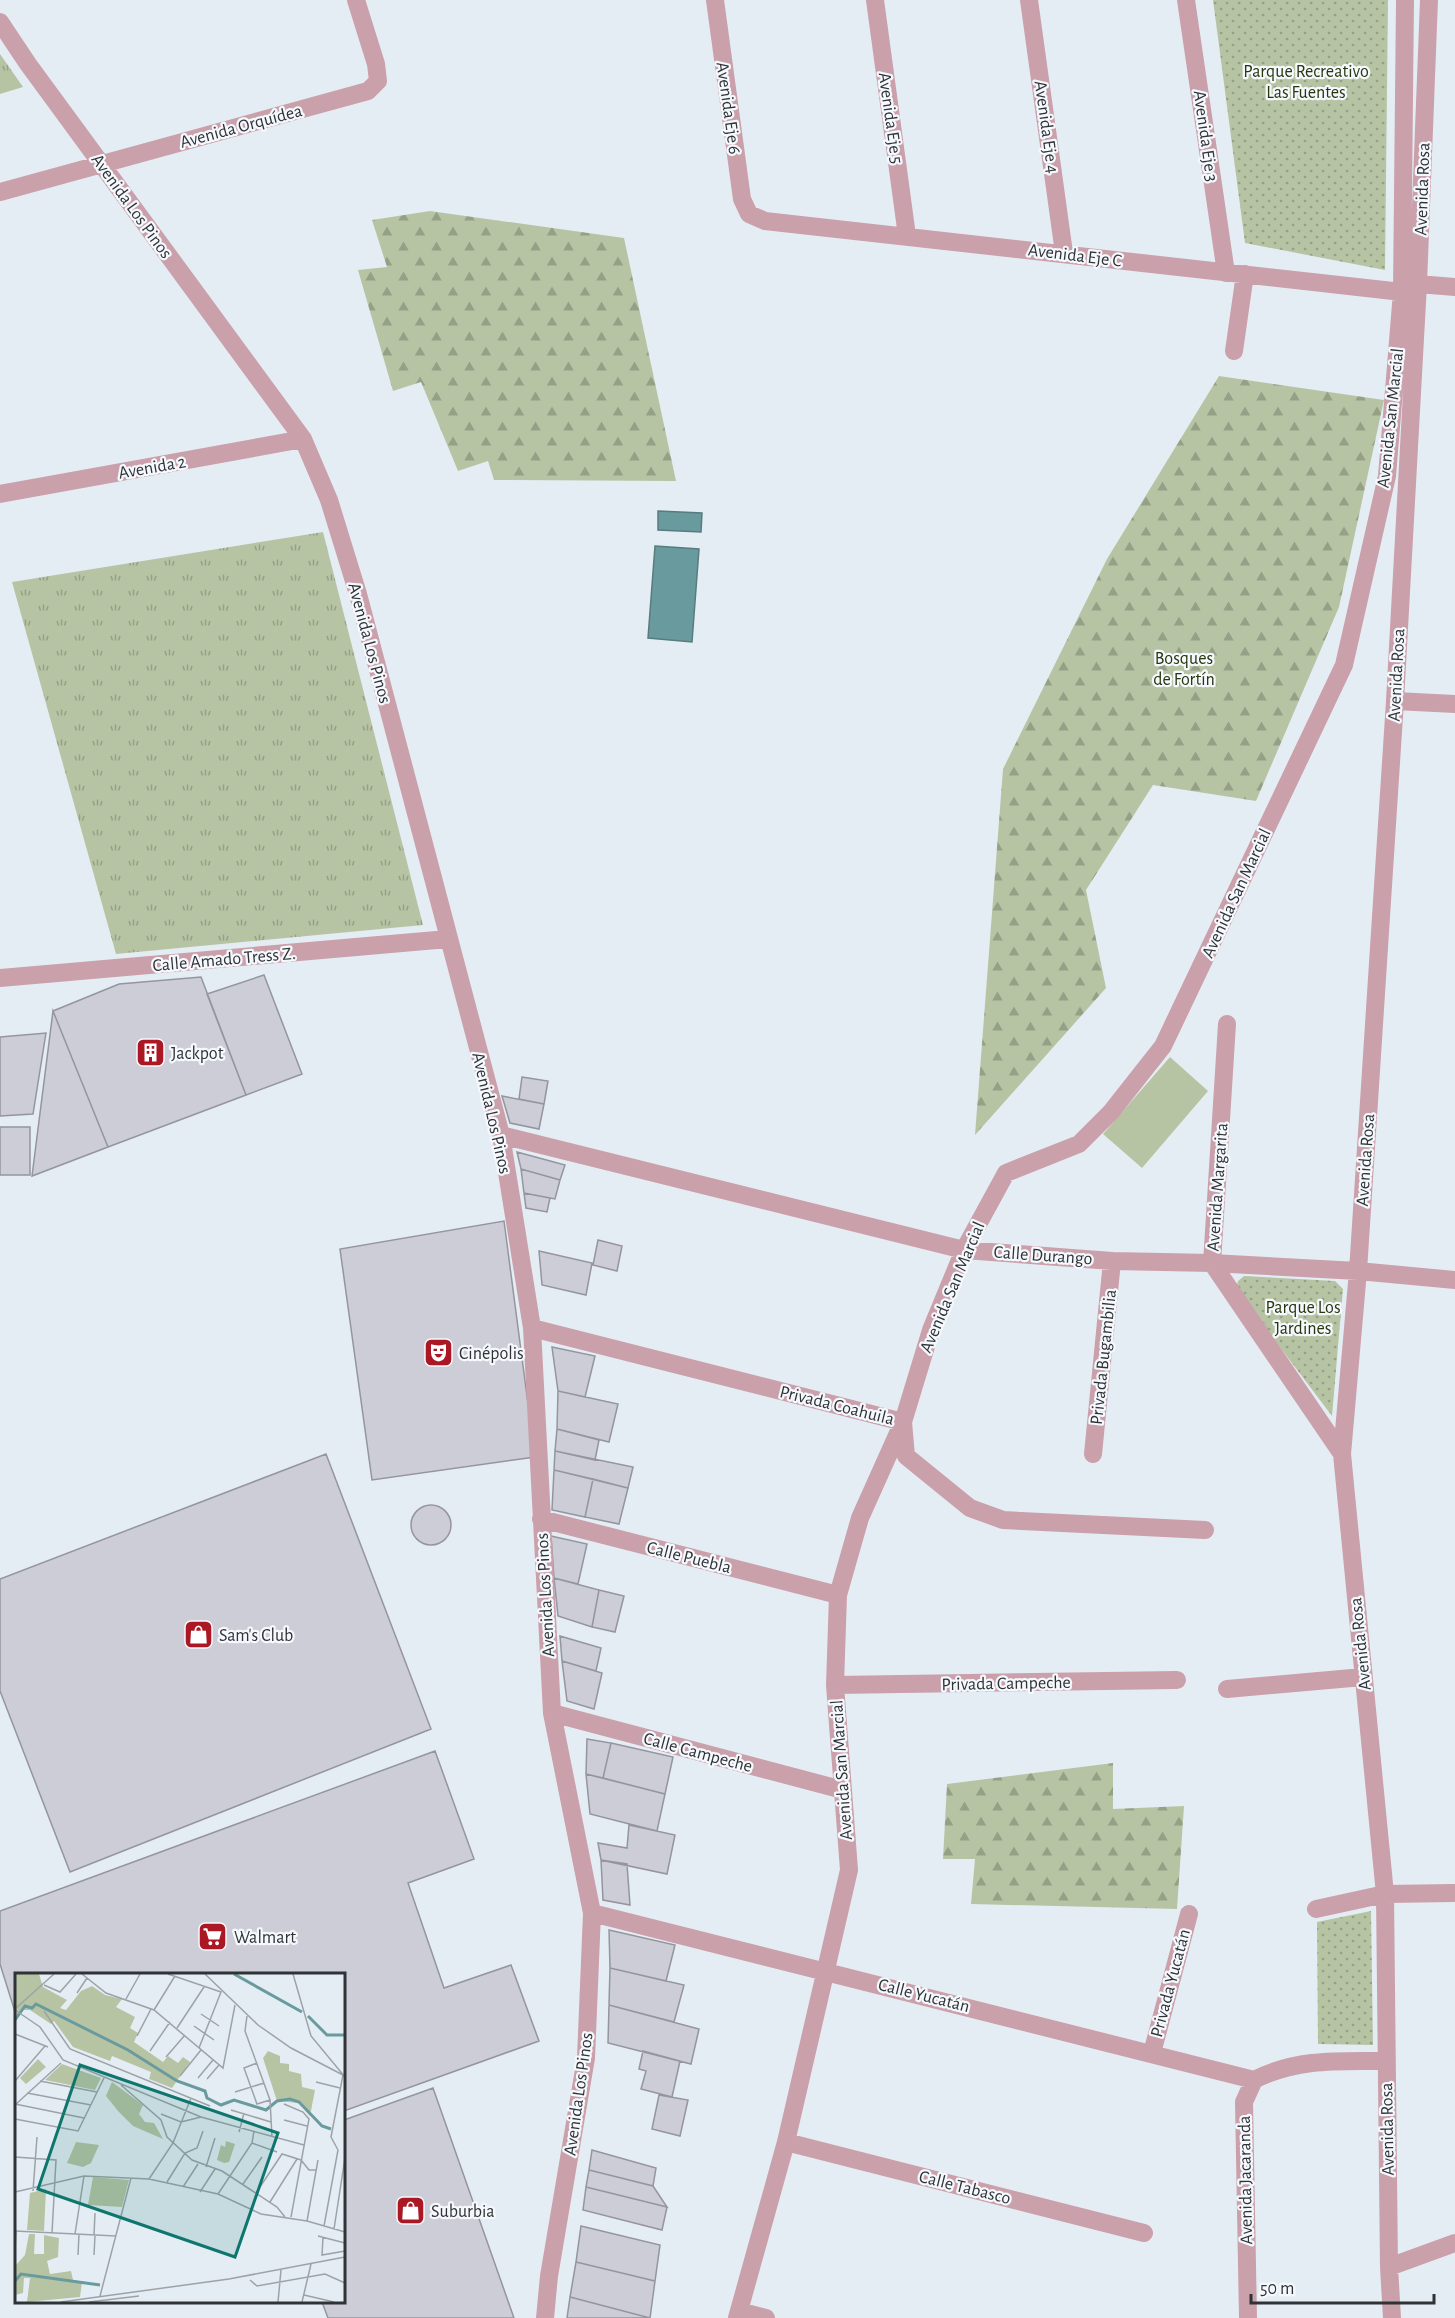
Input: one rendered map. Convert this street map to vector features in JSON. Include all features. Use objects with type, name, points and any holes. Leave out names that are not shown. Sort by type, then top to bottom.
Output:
[{"type":"street","name":"Avenida Orquídea","points":[[0,192],[368,91],[378,81],[376,64],[356,0]]},
{"type":"street","name":"Avenida Eje 6","points":[[715,0],[742,199],[749,214]]},
{"type":"street","name":"Avenida Eje 5","points":[[874,0],[907,236]]},
{"type":"street","name":"Avenida Eje 4","points":[[1029,0],[1065,253]]},
{"type":"street","name":"Avenida Eje 3","points":[[1186,0],[1226,273]]},
{"type":"street","name":"Avenida San Marcial","points":[[738,2314],[786,2142],[849,1870],[837,1737],[835,1685],[838,1595],[860,1518],[903,1422],[931,1330],[964,1250],[1006,1173],[1079,1144],[1111,1112],[1163,1046],[1344,665],[1387,476],[1410,288],[1405,0]]},
{"type":"street","name":"Avenida Rosa","points":[[1392,2318],[1389,2267],[1385,1894],[1342,1454],[1358,1271],[1395,701],[1410,288],[1429,0]]},
{"type":"street","name":"Avenida Los Pinos","points":[[0,22],[28,64],[303,439],[329,500],[358,594],[501,1135],[532,1328],[552,1713],[592,1913],[586,2058],[549,2276],[545,2318]]},
{"type":"street","name":"Avenida Eje C","points":[[749,214],[765,221],[1065,253],[1226,273],[1410,288],[1455,286]]},
{"type":"street","points":[[1234,351],[1245,274]]},
{"type":"street","name":"Avenida 2","points":[[0,494],[303,439]]},
{"type":"street","points":[[1395,701],[1455,704]]},
{"type":"street","name":"Calle Amado Tress Z.","points":[[0,978],[448,939]]},
{"type":"street","name":"Avenida Margarita","points":[[1227,1024],[1212,1263],[1342,1454]]},
{"type":"street","name":"Calle Durango","points":[[501,1135],[964,1250],[1113,1261],[1212,1263],[1358,1271],[1455,1280]]},
{"type":"street","name":"Privada Bugambilia","points":[[1093,1454],[1113,1261]]},
{"type":"street","name":"Privada Coahuila","points":[[532,1328],[903,1422],[906,1456],[970,1508],[1003,1520],[1205,1530]]},
{"type":"street","name":"Calle Puebla","points":[[541,1519],[838,1595]]},
{"type":"street","points":[[1227,1689],[1363,1677]]},
{"type":"street","name":"Privada Campeche","points":[[835,1685],[1177,1680]]},
{"type":"street","name":"Calle Campeche","points":[[552,1713],[843,1790]]},
{"type":"street","points":[[1316,1909],[1385,1894],[1455,1893]]},
{"type":"street","name":"Calle Yucatán","points":[[592,1913],[1254,2080]]},
{"type":"street","name":"Privada Yucatán","points":[[1152,2053],[1189,1914]]},
{"type":"street","points":[[1254,2080],[1265,2074],[1316,2060],[1386,2061]]},
{"type":"street","name":"Avenida Jacaranda","points":[[1248,2318],[1244,2102],[1254,2080]]},
{"type":"street","name":"Calle Tabasco","points":[[786,2142],[1144,2233]]},
{"type":"street","points":[[1389,2267],[1455,2243]]},
{"type":"street","points":[[738,2314],[766,2318]]},
{"type":"green space","name":"Parque Recreativo Las Fuentes","points":[[1213,0],[1388,0],[1385,270],[1245,243]]},
{"type":"green space","points":[[0,54],[23,87],[0,94]]},
{"type":"green space","points":[[430,211],[624,238],[676,481],[494,480],[488,461],[458,471],[421,382],[393,391],[358,270],[387,267],[372,220]]},
{"type":"green space","name":"Bosques de Fortín","points":[[1219,376],[1384,400],[1339,607],[1256,801],[1153,785],[1086,890],[1106,988],[975,1135],[1003,769],[1107,559]]},
{"type":"green space","points":[[323,532],[423,925],[116,954],[12,582]]},
{"type":"green space","points":[[1170,1057],[1208,1091],[1142,1168],[1103,1134]]},
{"type":"green space","name":"Parque Los Jardines","points":[[1244,1276],[1335,1281],[1343,1289],[1332,1416],[1236,1289],[1238,1281]]},
{"type":"green space","points":[[1113,1763],[1113,1809],[1184,1806],[1177,1909],[971,1904],[975,1859],[943,1859],[947,1784]]},
{"type":"green space","points":[[1371,1911],[1373,2045],[1318,2044],[1317,1922]]},
{"type":"water","points":[[658,511],[702,513],[701,532],[658,530]]},
{"type":"water","points":[[655,546],[699,549],[692,642],[648,638]]},
{"type":"building","points":[[264,975],[302,1074],[246,1095],[207,994]]},
{"type":"building","name":"Jackpot","points":[[201,977],[246,1095],[108,1147],[53,1011],[119,984]]},
{"type":"building","points":[[53,1011],[108,1147],[32,1176]]},
{"type":"building","points":[[46,1033],[33,1114],[0,1116],[0,1037]]},
{"type":"building","points":[[522,1077],[548,1081],[544,1104],[519,1099]]},
{"type":"building","points":[[502,1096],[544,1104],[539,1129],[510,1123]]},
{"type":"building","points":[[0,1127],[30,1127],[30,1175],[0,1175]]},
{"type":"building","points":[[517,1152],[565,1165],[560,1180],[521,1169]]},
{"type":"building","points":[[521,1169],[560,1180],[555,1199],[524,1193]]},
{"type":"building","points":[[524,1193],[550,1198],[547,1212],[526,1208]]},
{"type":"building","name":"Cinépolis","points":[[504,1221],[535,1457],[372,1480],[340,1249]]},
{"type":"building","points":[[598,1240],[622,1246],[617,1271],[593,1265]]},
{"type":"building","points":[[539,1251],[592,1263],[586,1295],[542,1285]]},
{"type":"building","points":[[552,1347],[595,1356],[585,1397],[558,1391]]},
{"type":"building","points":[[558,1391],[618,1404],[609,1442],[557,1429]]},
{"type":"building","points":[[557,1429],[599,1440],[595,1460],[555,1451]]},
{"type":"building","points":[[555,1451],[633,1467],[628,1488],[554,1470]]},
{"type":"building","name":"Sam's Club","points":[[326,1454],[431,1729],[70,1872],[0,1691],[0,1579]]},
{"type":"building","points":[[554,1470],[593,1479],[585,1517],[552,1510]]},
{"type":"building","points":[[593,1479],[628,1488],[619,1524],[585,1517]]},
{"type":"building","points":[[431,1505],[445,1511],[451,1525],[445,1539],[431,1545],[417,1539],[411,1525],[417,1511]]},
{"type":"building","points":[[551,1536],[587,1544],[578,1584],[554,1578]]},
{"type":"building","points":[[554,1578],[599,1590],[592,1627],[558,1616]]},
{"type":"building","points":[[599,1590],[624,1596],[615,1632],[592,1627]]},
{"type":"building","points":[[560,1636],[601,1648],[596,1671],[562,1661]]},
{"type":"building","points":[[562,1661],[602,1673],[594,1709],[567,1701]]},
{"type":"building","points":[[587,1739],[611,1743],[603,1778],[586,1774]]},
{"type":"building","points":[[587,1739],[611,1743],[603,1778],[586,1774]]},
{"type":"building","points":[[611,1743],[673,1757],[665,1794],[603,1778]]},
{"type":"building","name":"Walmart","points":[[435,1751],[474,1859],[408,1883],[444,1988],[511,1965],[539,2041],[345,2111],[345,1973],[15,1973],[15,2012],[0,1964],[0,1911]]},
{"type":"building","points":[[586,1774],[665,1794],[657,1831],[590,1814]]},
{"type":"building","points":[[629,1825],[675,1835],[667,1874],[601,1860],[598,1843],[627,1848]]},
{"type":"building","points":[[601,1860],[627,1864],[630,1905],[603,1900]]},
{"type":"building","points":[[609,1930],[675,1945],[666,1981],[610,1968]]},
{"type":"building","points":[[610,1968],[684,1985],[674,2022],[609,2005]]},
{"type":"building","points":[[609,2005],[699,2029],[691,2064],[608,2043]]},
{"type":"building","points":[[643,2051],[680,2061],[672,2097],[641,2089],[646,2071],[639,2069]]},
{"type":"building","name":"Suburbia","points":[[433,2088],[514,2318],[328,2318],[322,2303],[345,2303],[345,2120]]},
{"type":"building","points":[[659,2095],[688,2100],[680,2136],[652,2129]]},
{"type":"building","points":[[592,2150],[656,2168],[653,2186],[589,2170]]},
{"type":"building","points":[[589,2170],[653,2186],[667,2207],[586,2187]]},
{"type":"building","points":[[586,2187],[667,2207],[662,2230],[583,2210]]},
{"type":"building","points":[[581,2226],[660,2245],[655,2281],[576,2262]]},
{"type":"building","points":[[576,2262],[655,2281],[650,2318],[570,2297]]},
{"type":"building","points":[[570,2297],[650,2318],[567,2318]]},
{"type":"place","name":"Jackpot","points":[[150,1053]]},
{"type":"place","name":"Cinépolis","points":[[438,1353]]},
{"type":"place","name":"Sam's Club","points":[[198,1635]]},
{"type":"place","name":"Walmart","points":[[213,1937]]},
{"type":"place","name":"Suburbia","points":[[410,2211]]}]
